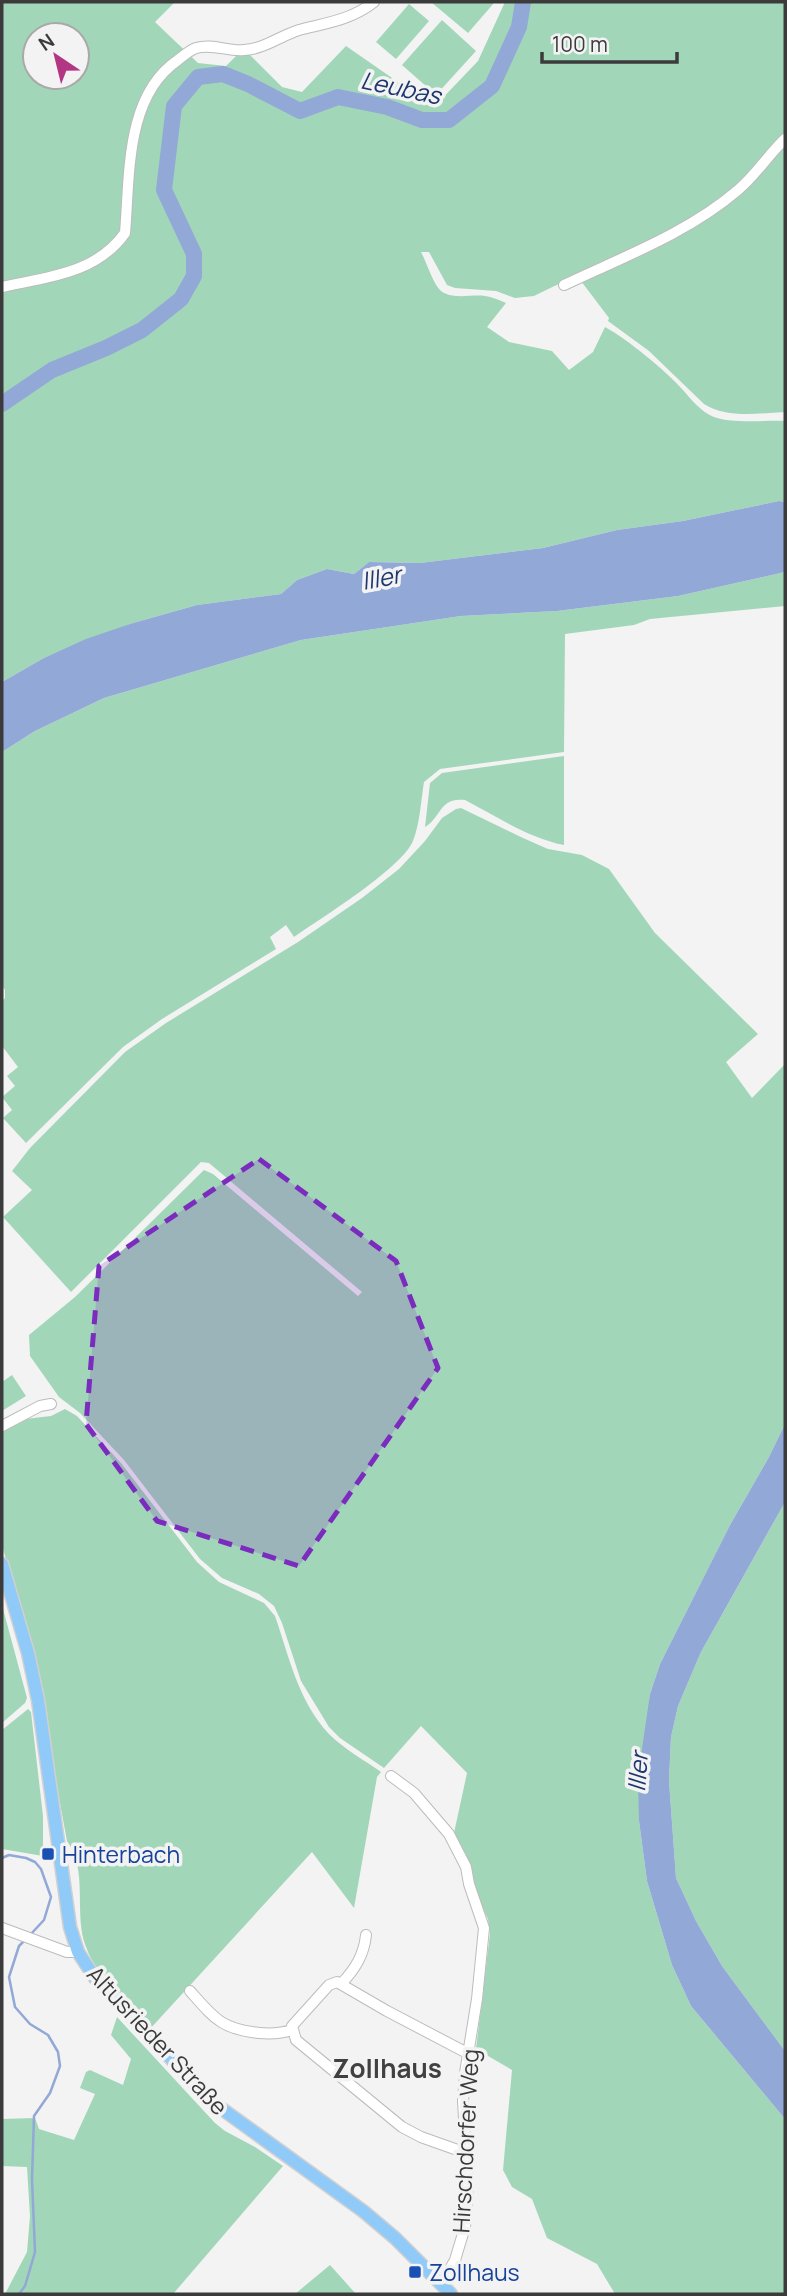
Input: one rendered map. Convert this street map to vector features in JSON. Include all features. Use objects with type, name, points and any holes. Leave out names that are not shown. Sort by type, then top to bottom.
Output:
[{"type":"main road","name":"Altusrieder Straße","points":[[2,1564],[28,1653],[38,1700],[58,1824],[70,1927],[78,1952],[112,1997],[211,2101],[363,2211],[451,2294]]},
{"type":"street","points":[[2,287],[79,270],[108,252],[125,233],[136,121],[152,84],[171,65],[195,48],[219,46],[240,51],[256,49],[296,31],[349,17],[374,2]]},
{"type":"street","points":[[564,285],[623,259],[714,208],[740,189],[785,139]]},
{"type":"street","points":[[2,1426],[40,1406],[51,1404]]},
{"type":"street","name":"Hirschdorfer Weg","points":[[391,1776],[414,1793],[449,1834],[466,1867],[484,1928],[465,2073],[468,2187],[465,2227],[455,2260],[439,2282]]},
{"type":"street","points":[[2,1928],[67,1952],[78,1952]]},
{"type":"street","points":[[342,1983],[361,1958],[366,1935]]},
{"type":"street","points":[[466,2153],[433,2142],[402,2127],[316,2058],[296,2040],[292,2030],[295,2022],[329,1985],[337,1982],[469,2054]]},
{"type":"street","points":[[190,1992],[213,2017],[228,2027],[273,2034],[292,2030]]},
{"type":"highlighted area","points":[[259,1159],[396,1261],[438,1368],[299,1566],[157,1521],[86,1424],[99,1266]]},
{"type":"green space","points":[[2,2],[175,2],[155,22],[198,63],[226,66],[236,56],[248,53],[282,87],[302,92],[346,46],[434,107],[478,61],[505,2],[785,2],[785,135],[738,187],[716,204],[640,247],[534,296],[515,298],[496,291],[447,285],[429,252],[421,252],[441,291],[457,296],[488,296],[506,303],[487,327],[509,342],[552,351],[569,370],[593,352],[605,327],[656,364],[709,415],[731,420],[785,421],[785,502],[617,530],[543,548],[420,563],[369,562],[354,574],[327,569],[297,580],[281,594],[197,605],[133,623],[42,659],[2,682]]},
{"type":"green space","points":[[431,2],[493,2],[494,3],[468,33]]},
{"type":"green space","points":[[409,4],[429,21],[396,59],[376,42]]},
{"type":"green space","points":[[442,20],[476,51],[436,95],[402,65]]},
{"type":"green space","points":[[785,142],[785,412],[723,412],[704,404],[649,351],[608,321],[609,318],[581,281],[699,220]]},
{"type":"green space","points":[[785,572],[785,606],[650,619],[634,625],[565,634],[564,752],[440,769],[424,782],[413,841],[406,852],[377,878],[294,937],[286,925],[270,937],[276,949],[162,1019],[123,1047],[26,1143],[3,1118],[12,1110],[2,1097],[15,1086],[7,1076],[18,1067],[2,1046],[2,1001],[5,998],[5,990],[2,986],[2,752],[35,731],[104,698],[301,640],[461,616],[557,611],[678,596]]},
{"type":"green space","points":[[564,756],[564,845],[525,832],[465,800],[445,805],[425,827],[430,783],[442,773]]},
{"type":"green space","points":[[461,808],[548,849],[582,855],[609,869],[655,933],[758,1034],[726,1062],[752,1098],[785,1064],[785,1424],[730,1525],[660,1664],[650,1694],[639,1821],[647,1881],[672,1965],[691,2006],[785,2119],[785,2294],[615,2294],[597,2264],[547,2238],[532,2199],[512,2187],[503,2170],[512,2070],[476,2049],[490,1934],[488,1919],[478,1899],[467,1858],[454,1833],[467,1773],[421,1726],[384,1768],[340,1738],[329,1727],[301,1681],[274,1606],[259,1594],[222,1578],[200,1559],[124,1460],[80,1413],[59,1397],[30,1356],[29,1335],[75,1297],[204,1170],[213,1174],[358,1296],[362,1292],[209,1163],[201,1162],[71,1292],[3,1217],[32,1190],[12,1171],[30,1148],[125,1052],[362,898],[399,869],[442,818]]},
{"type":"green space","points":[[12,1375],[26,1396],[2,1411],[2,1382]]},
{"type":"green space","points":[[65,1409],[77,1416],[121,1463],[197,1562],[219,1582],[264,1603],[275,1616],[302,1693],[318,1721],[341,1745],[381,1772],[377,1777],[354,1908],[312,1852],[150,2029],[98,1970],[82,1934],[77,1866],[67,1841],[32,1652],[2,1545],[2,1432],[25,1419],[51,1416]]},
{"type":"green space","points":[[785,1502],[785,2051],[722,1966],[696,1921],[676,1878],[669,1781],[671,1737],[678,1706],[701,1652]]},
{"type":"green space","points":[[2,1605],[27,1698],[25,1703],[2,1723]]},
{"type":"green space","points":[[28,1709],[31,1712],[43,1816],[43,1856],[2,1849],[2,1730]]},
{"type":"green space","points":[[117,2017],[215,2123],[283,2166],[173,2294],[5,2294],[27,2252],[30,2216],[27,2167],[2,2166],[2,2119],[35,2118],[39,2129],[74,2140],[95,2094],[80,2088],[86,2072],[90,2070],[123,2085],[131,2059],[111,2035]]},
{"type":"green space","points":[[330,2265],[356,2294],[295,2294]]},
{"type":"water","name":"Iller","points":[[785,502],[785,572],[678,596],[557,611],[461,616],[301,640],[104,698],[35,731],[2,752],[2,682],[42,659],[86,639],[133,623],[197,605],[281,594],[297,580],[327,569],[354,574],[369,562],[420,563],[543,548],[617,530],[683,521]]},
{"type":"water","points":[[785,1424],[785,1502],[701,1652],[678,1706],[671,1737],[669,1781],[676,1878],[696,1921],[722,1966],[785,2051],[785,2119],[691,2006],[672,1965],[647,1881],[639,1821],[638,1776],[650,1694],[660,1664],[730,1525]]},
{"type":"waterway","name":"Leubas","points":[[2,404],[52,370],[142,330],[181,299],[194,276],[194,254],[164,190],[174,106],[198,77],[223,74],[300,111],[338,97],[387,107],[422,120],[449,120],[492,86],[519,27],[523,2]]},
{"type":"waterway","points":[[2,1858],[9,1855],[26,1858],[41,1869],[51,1897],[44,1920],[30,1935]]},
{"type":"waterway","points":[[19,2294],[25,2286],[35,2252],[32,2179],[34,2116],[50,2093],[60,2066],[58,2052],[48,2035],[30,2024],[15,2007],[9,1977],[19,1946],[26,1939]]},
{"type":"place","name":"Hinterbach","points":[[48,1854]]},
{"type":"place","name":"Zollhaus","points":[[415,2272]]},
{"type":"district","name":"Zollhaus","points":[[387,2068]]}]
